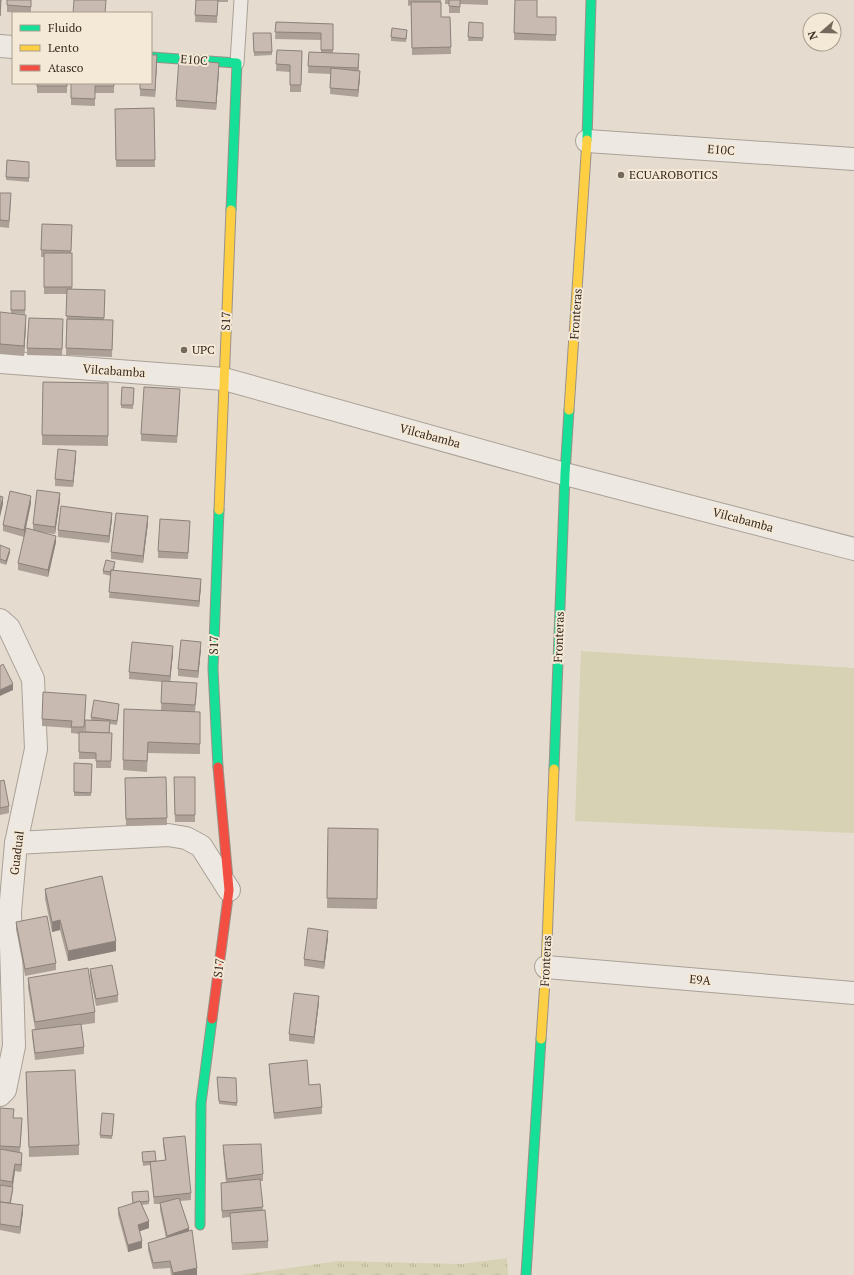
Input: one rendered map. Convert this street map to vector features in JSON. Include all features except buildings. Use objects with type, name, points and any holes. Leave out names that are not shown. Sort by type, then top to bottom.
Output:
[{"type":"street","name":"Fronteras","points":[[526,1275],[546,967],[565,474],[587,141],[592,0]]},
{"type":"street","points":[[0,46],[12,47]]},
{"type":"street","name":"E10C","points":[[152,57],[238,63]]},
{"type":"street","name":"S17","points":[[200,1225],[201,1104],[229,890],[217,750],[213,669],[238,63]]},
{"type":"street","name":"E10C","points":[[587,141],[854,159]]},
{"type":"street","name":"Vilcabamba","points":[[0,362],[224,379],[565,474],[854,549]]},
{"type":"street","name":"Guadual","points":[[0,620],[9,628],[33,678],[36,749],[16,843],[10,912],[14,1046],[5,1090],[0,1094]]},
{"type":"street","points":[[16,843],[168,835],[186,838],[201,846],[229,890]]},
{"type":"street","name":"E9A","points":[[546,967],[854,993]]},
{"type":"lane","points":[[238,63],[241,0]]},
{"type":"green space","points":[[581,651],[854,668],[854,833],[575,821]]},
{"type":"green space","points":[[507,1258],[508,1275],[240,1275],[338,1261],[460,1264]]},
{"type":"traffic: fast","points":[[587,140],[591,0]]},
{"type":"traffic: fast","points":[[152,57],[237,63],[231,210]]},
{"type":"traffic: fast","points":[[554,769],[565,474],[569,410]]},
{"type":"traffic: fast","points":[[218,767],[213,669],[219,510]]},
{"type":"traffic: fast","points":[[200,1225],[201,1103],[212,1019]]},
{"type":"traffic: fast","points":[[526,1275],[541,1039]]},
{"type":"traffic: slow","points":[[569,410],[587,140]]},
{"type":"traffic: slow","points":[[219,510],[231,210]]},
{"type":"traffic: slow","points":[[541,1039],[546,967],[554,769]]},
{"type":"traffic: jam","points":[[212,1019],[229,890],[218,767]]},
{"type":"place","name":"ECUAROBOTICS","points":[[621,175]]},
{"type":"place","name":"UPC","points":[[184,350]]}]
